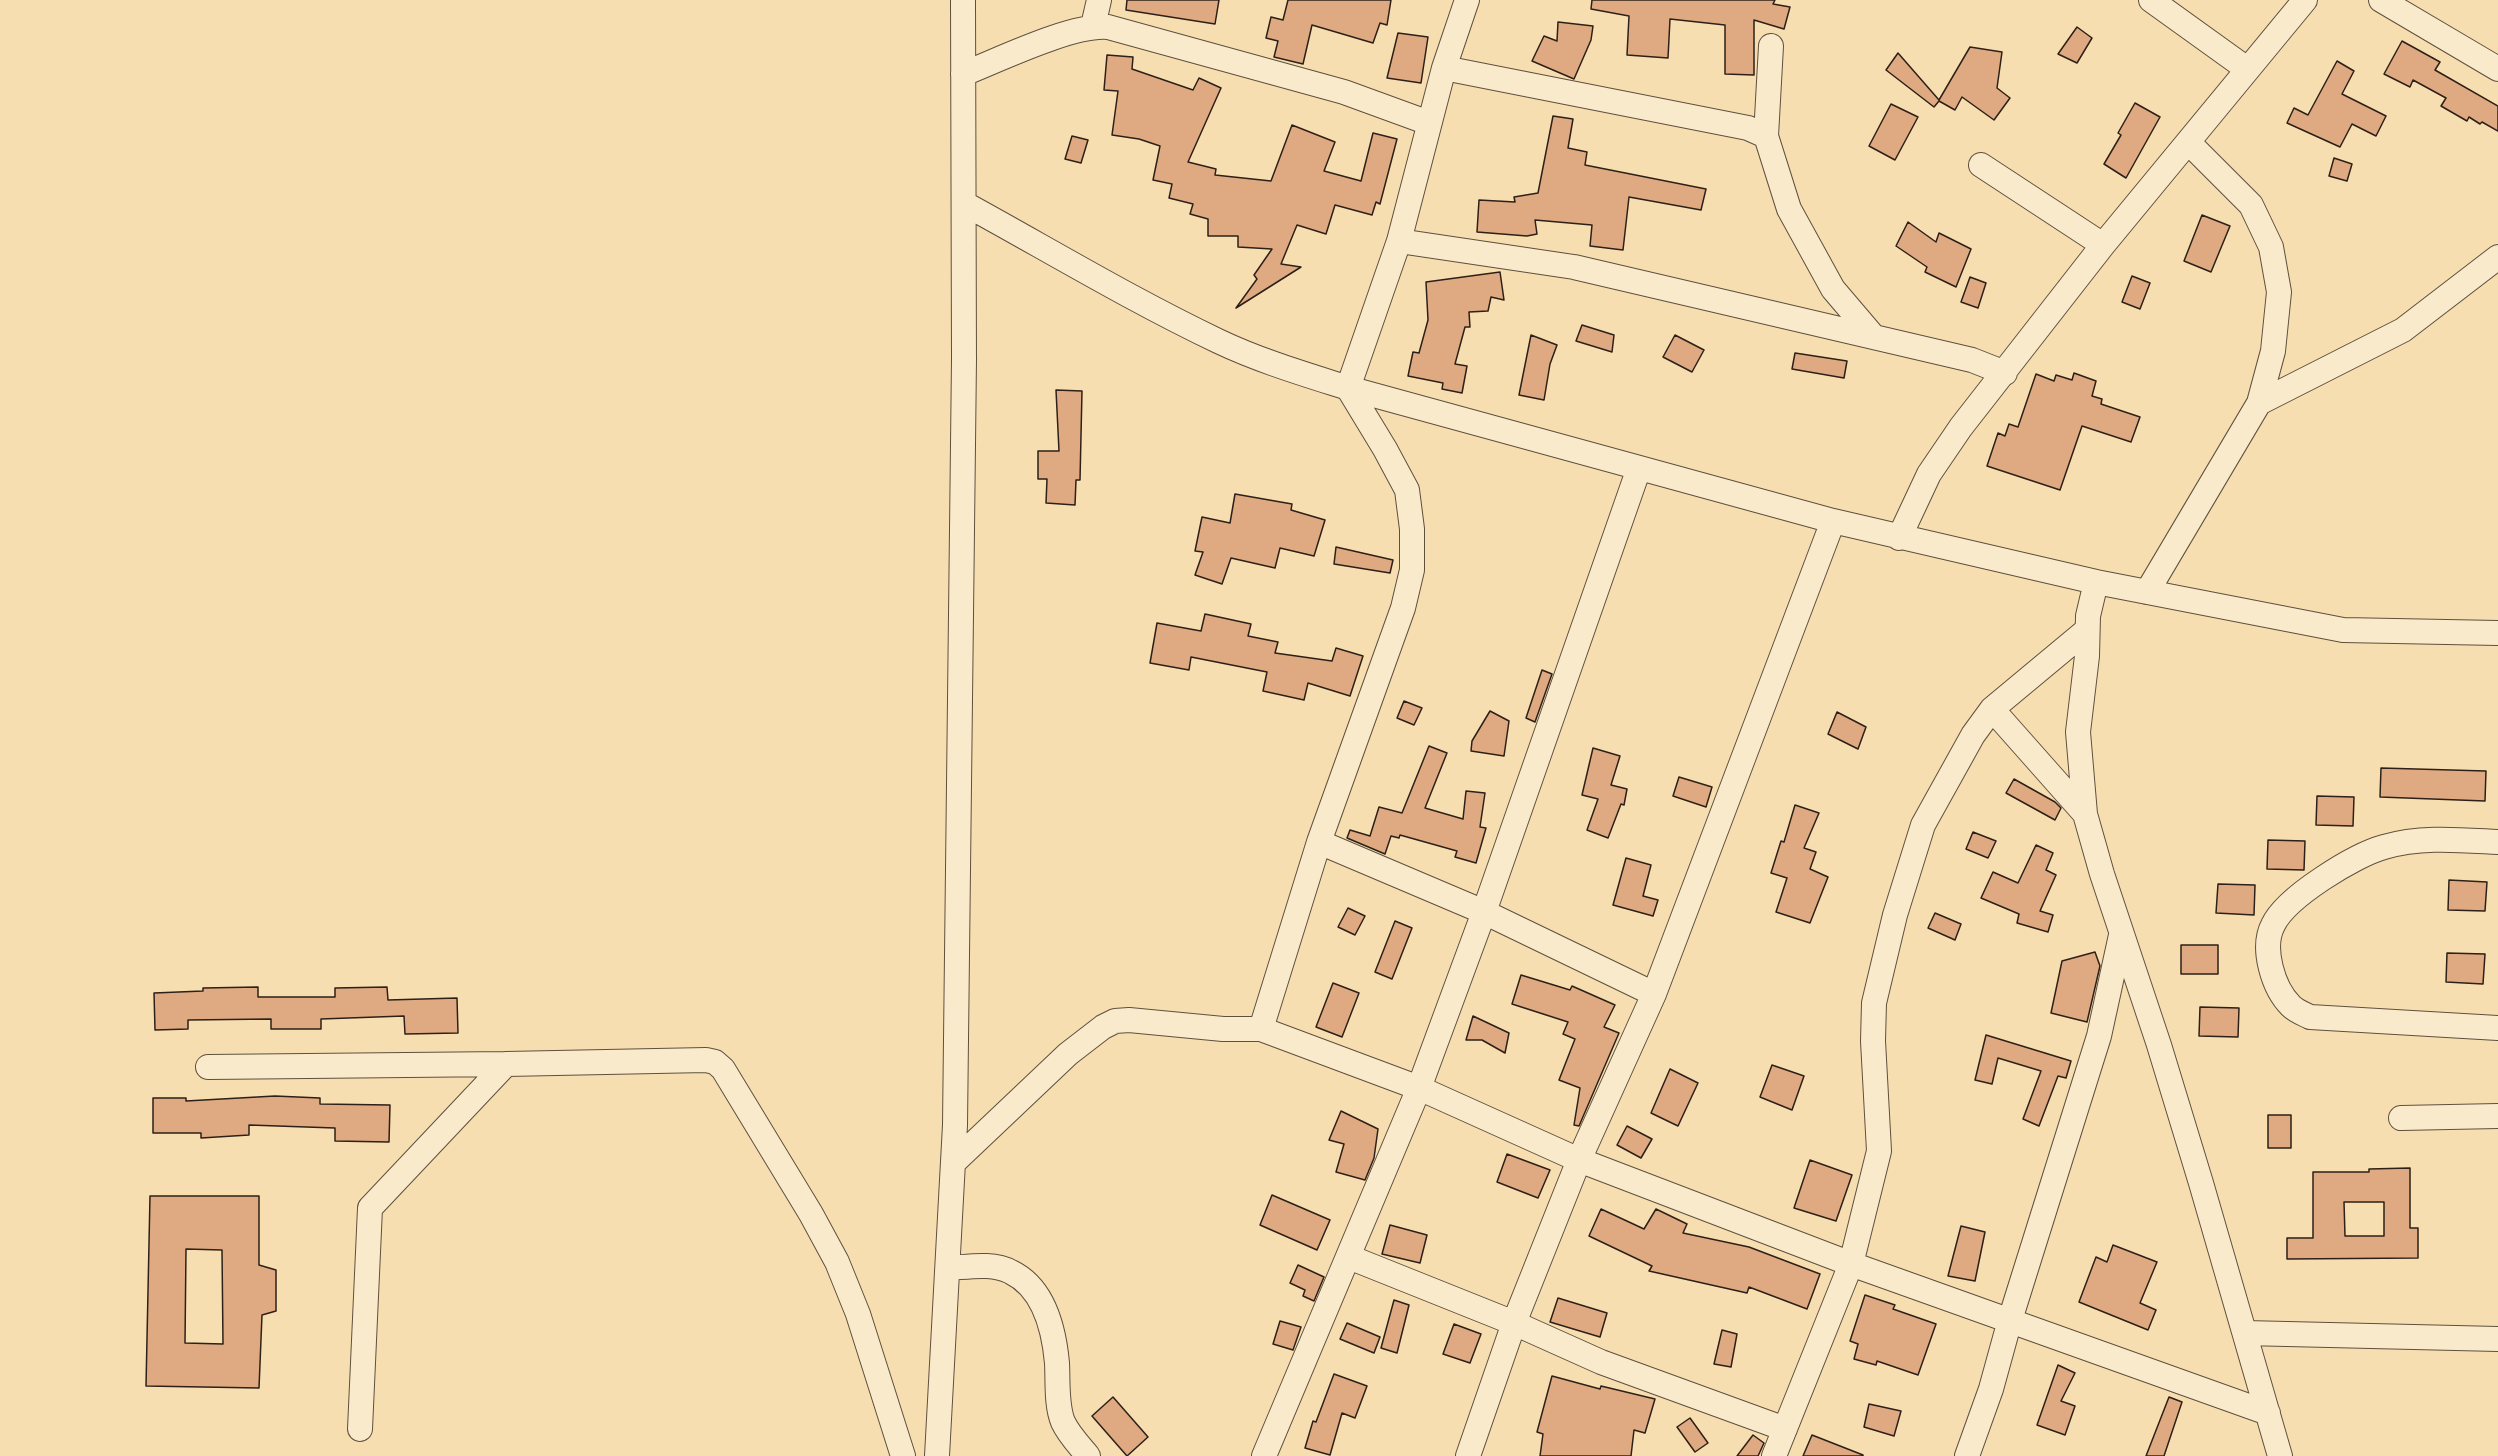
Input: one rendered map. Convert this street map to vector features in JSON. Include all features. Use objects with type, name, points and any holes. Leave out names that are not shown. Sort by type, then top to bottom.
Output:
[{"type":"street","points":[[937,1456],[953,1163],[965,204],[963,0]]},
{"type":"street","points":[[1094,26],[1099,0]]},
{"type":"street","points":[[1348,388],[1399,241],[1444,68],[1467,0]]},
{"type":"street","points":[[2151,0],[2247,69]]},
{"type":"street","points":[[1899,538],[1929,474],[1961,427],[2103,245],[2305,0]]},
{"type":"street","points":[[2381,0],[2498,69]]},
{"type":"street","points":[[963,74],[1040,43],[1094,26],[1108,27],[1344,92],[1429,123]]},
{"type":"street","points":[[1771,46],[1766,136],[1789,209],[1833,289],[1873,336]]},
{"type":"street","points":[[1444,68],[1748,128],[1766,136]]},
{"type":"street","points":[[2147,592],[2259,403],[2273,351],[2279,292],[2271,247],[2251,205],[2188,142]]},
{"type":"street","points":[[1981,165],[2103,245]]},
{"type":"street","points":[[965,204],[1157,310],[1220,342],[1288,369],[1348,388],[1833,521],[2096,582],[2343,630],[2498,633]]},
{"type":"street","points":[[1399,241],[1574,267],[1972,360],[2005,373]]},
{"type":"street","points":[[2259,403],[2403,330],[2498,257]]},
{"type":"street","points":[[1261,1029],[1319,842],[1403,608],[1412,570],[1412,529],[1407,490],[1348,388]]},
{"type":"street","points":[[1264,1456],[1419,1088],[1484,912],[1639,468]]},
{"type":"street","points":[[1468,1456],[1514,1323],[1579,1160],[1654,994],[1833,521]]},
{"type":"street","points":[[2096,582],[2088,616],[2087,656],[2078,732],[2085,814],[2121,934],[2159,1045],[2280,1456]]},
{"type":"street","points":[[1774,1456],[1851,1264],[1879,1151],[1873,1041],[1874,1003],[1895,915],[1923,825],[1973,735],[1992,709],[2087,630]]},
{"type":"street","points":[[1992,709],[2085,814]]},
{"type":"street","points":[[2498,842],[2427,839],[2383,847],[2321,878],[2292,902],[2272,925],[2268,957],[2275,982],[2291,1006],[2310,1017],[2498,1028]]},
{"type":"street","points":[[1319,842],[1484,912],[1654,994]]},
{"type":"street","points":[[1967,1456],[1991,1389],[2010,1320],[2099,1036],[2121,934]]},
{"type":"street","points":[[953,1163],[1068,1054],[1103,1027],[1115,1021],[1129,1020],[1223,1029],[1261,1029],[1419,1088],[1579,1160],[1851,1264],[2268,1413]]},
{"type":"street","points":[[208,1067],[706,1060],[715,1062],[723,1069],[811,1214],[837,1262],[858,1314],[903,1456]]},
{"type":"street","points":[[360,1429],[370,1208],[506,1064]]},
{"type":"street","points":[[2401,1118],[2498,1116]]},
{"type":"street","points":[[1349,1257],[1514,1323],[1601,1362],[1785,1429]]},
{"type":"street","points":[[948,1268],[985,1266],[1010,1271],[1024,1280],[1036,1295],[1049,1318],[1055,1342],[1063,1422],[1088,1456]]},
{"type":"street","points":[[2245,1333],[2498,1338]]},
{"type":"building","points":[[1127,0],[1219,0],[1215,24],[1126,10]]},
{"type":"building","points":[[1288,0],[1391,0],[1387,25],[1380,23],[1373,43],[1312,25],[1303,64],[1274,57],[1278,41],[1266,38],[1271,17],[1283,20]]},
{"type":"building","points":[[1592,0],[1775,0],[1773,4],[1790,7],[1784,29],[1754,20],[1754,75],[1725,74],[1725,25],[1670,19],[1668,58],[1627,55],[1629,16],[1591,9]]},
{"type":"building","points":[[1558,22],[1593,26],[1591,40],[1574,79],[1532,61],[1544,36],[1557,41]]},
{"type":"building","points":[[2077,27],[2092,38],[2077,63],[2058,54]]},
{"type":"building","points":[[1398,33],[1428,37],[1421,83],[1387,78]]},
{"type":"building","points":[[2402,41],[2440,62],[2435,70],[2498,106],[2498,131],[2469,117],[2467,121],[2441,106],[2446,98],[2413,80],[2410,87],[2384,74]]},
{"type":"building","points":[[1970,47],[2002,52],[1997,88],[2010,98],[1994,120],[1962,97],[1955,110],[1939,101],[1934,107],[1886,70],[1898,53],[1939,100]]},
{"type":"building","points":[[1107,55],[1133,57],[1132,69],[1193,90],[1199,78],[1221,88],[1188,162],[1216,169],[1215,175],[1271,181],[1292,125],[1335,142],[1324,171],[1361,181],[1373,133],[1397,139],[1380,204],[1376,202],[1372,215],[1335,205],[1326,234],[1297,225],[1281,264],[1301,267],[1236,308],[1257,279],[1254,275],[1272,249],[1238,247],[1238,236],[1208,236],[1208,219],[1190,214],[1193,204],[1169,198],[1172,184],[1153,180],[1160,146],[1139,139],[1112,135],[1118,91],[1104,90]]},
{"type":"building","points":[[2337,61],[2354,71],[2342,94],[2386,116],[2376,136],[2352,124],[2340,147],[2287,123],[2294,108],[2308,115]]},
{"type":"building","points":[[2135,103],[2160,117],[2126,178],[2104,164],[2121,135],[2118,133]]},
{"type":"building","points":[[1891,104],[1918,117],[1895,160],[1869,146]]},
{"type":"building","points":[[1553,116],[1573,119],[1568,148],[1587,152],[1585,165],[1706,189],[1701,210],[1629,197],[1623,250],[1590,246],[1592,225],[1535,220],[1537,234],[1527,236],[1477,232],[1479,200],[1515,202],[1514,197],[1538,193]]},
{"type":"building","points":[[1072,136],[1088,140],[1081,163],[1065,159]]},
{"type":"building","points":[[2334,158],[2352,164],[2347,181],[2329,176]]},
{"type":"building","points":[[2202,215],[2230,226],[2211,272],[2184,261]]},
{"type":"building","points":[[1908,222],[1936,242],[1939,233],[1971,249],[1956,287],[1925,272],[1927,267],[1896,246]]},
{"type":"building","points":[[1500,272],[1504,300],[1491,297],[1488,311],[1469,312],[1470,327],[1465,327],[1455,364],[1467,366],[1462,393],[1442,389],[1443,383],[1408,376],[1413,352],[1419,353],[1428,320],[1426,282]]},
{"type":"building","points":[[2132,276],[2150,283],[2140,309],[2122,302]]},
{"type":"building","points":[[1970,277],[1986,283],[1978,308],[1961,302]]},
{"type":"building","points":[[1582,325],[1614,335],[1612,352],[1576,341]]},
{"type":"building","points":[[1531,335],[1557,345],[1550,364],[1544,400],[1519,395]]},
{"type":"building","points":[[1675,335],[1704,350],[1692,372],[1663,357]]},
{"type":"building","points":[[1795,353],[1847,361],[1844,378],[1792,369]]},
{"type":"building","points":[[2074,373],[2096,381],[2092,396],[2102,399],[2101,404],[2140,417],[2131,442],[2082,426],[2060,490],[1987,466],[1998,433],[2005,436],[2009,424],[2018,427],[2036,374],[2054,381],[2056,375],[2072,380]]},
{"type":"building","points":[[1056,390],[1082,391],[1080,480],[1076,480],[1075,505],[1046,503],[1047,479],[1038,479],[1038,451],[1059,451]]},
{"type":"building","points":[[1235,494],[1292,504],[1291,510],[1325,520],[1314,556],[1280,548],[1275,568],[1231,558],[1222,584],[1195,575],[1203,552],[1195,551],[1202,517],[1230,523]]},
{"type":"building","points":[[1336,547],[1393,560],[1390,573],[1334,564]]},
{"type":"building","points":[[1205,614],[1251,624],[1248,636],[1278,642],[1275,653],[1332,661],[1336,648],[1363,656],[1350,696],[1308,683],[1304,700],[1263,691],[1267,672],[1191,657],[1189,670],[1150,663],[1157,623],[1201,631]]},
{"type":"building","points":[[1542,670],[1552,674],[1535,722],[1526,718]]},
{"type":"building","points":[[1404,701],[1422,708],[1414,725],[1397,718]]},
{"type":"building","points":[[1490,711],[1509,721],[1504,756],[1471,751],[1472,741]]},
{"type":"building","points":[[1837,712],[1866,727],[1858,749],[1828,734]]},
{"type":"building","points":[[1429,746],[1447,753],[1425,808],[1463,819],[1466,791],[1485,793],[1480,827],[1486,828],[1476,863],[1455,857],[1457,851],[1400,835],[1399,838],[1391,836],[1385,854],[1347,838],[1350,830],[1370,836],[1379,807],[1402,813]]},
{"type":"building","points":[[1593,748],[1620,756],[1611,785],[1627,789],[1624,805],[1621,804],[1608,838],[1587,830],[1598,799],[1582,795]]},
{"type":"building","points":[[2381,768],[2486,771],[2485,801],[2380,797]]},
{"type":"building","points":[[1679,777],[1712,787],[1706,807],[1673,796]]},
{"type":"building","points":[[2014,779],[2055,802],[2061,808],[2055,820],[2006,793]]},
{"type":"building","points":[[2317,796],[2354,797],[2353,826],[2316,825]]},
{"type":"building","points":[[1795,805],[1819,813],[1804,848],[1816,852],[1810,869],[1828,877],[1810,923],[1776,912],[1787,878],[1771,873],[1781,841],[1784,842]]},
{"type":"building","points":[[1973,832],[1996,841],[1988,858],[1966,849]]},
{"type":"building","points":[[2268,840],[2305,841],[2304,870],[2267,869]]},
{"type":"building","points":[[2036,845],[2053,853],[2046,870],[2056,875],[2040,911],[2053,915],[2048,932],[2017,923],[2019,914],[1981,898],[1993,872],[2018,883]]},
{"type":"building","points":[[1626,858],[1651,865],[1643,896],[1658,900],[1653,916],[1613,905]]},
{"type":"building","points":[[2449,880],[2487,882],[2485,911],[2448,910]]},
{"type":"building","points":[[2218,884],[2255,885],[2254,915],[2216,913]]},
{"type":"building","points":[[1348,908],[1365,916],[1355,935],[1338,927]]},
{"type":"building","points":[[1935,913],[1961,924],[1955,940],[1928,928]]},
{"type":"building","points":[[1395,921],[1412,928],[1392,979],[1375,972]]},
{"type":"building","points":[[2181,945],[2218,945],[2218,974],[2181,974]]},
{"type":"building","points":[[2095,952],[2100,966],[2087,1022],[2051,1013],[2062,961]]},
{"type":"building","points":[[2447,953],[2485,954],[2483,984],[2446,982]]},
{"type":"building","points":[[1521,975],[1570,990],[1572,986],[1615,1005],[1604,1027],[1619,1033],[1579,1126],[1574,1125],[1580,1088],[1559,1080],[1575,1039],[1563,1034],[1568,1022],[1512,1004]]},
{"type":"building","points":[[1333,983],[1359,993],[1342,1037],[1316,1027]]},
{"type":"building","points":[[258,987],[258,997],[335,997],[335,988],[387,987],[388,1000],[457,998],[458,1033],[405,1034],[404,1016],[321,1019],[321,1029],[271,1029],[271,1019],[188,1020],[188,1029],[155,1030],[154,993],[203,991],[203,988]]},
{"type":"building","points":[[2200,1007],[2239,1008],[2238,1037],[2199,1036]]},
{"type":"building","points":[[1473,1016],[1509,1033],[1505,1053],[1482,1040],[1466,1040]]},
{"type":"building","points":[[1986,1035],[2071,1061],[2066,1078],[2058,1076],[2039,1126],[2023,1119],[2041,1071],[1998,1058],[1992,1084],[1975,1080]]},
{"type":"building","points":[[1772,1065],[1804,1076],[1792,1110],[1760,1097]]},
{"type":"building","points":[[1670,1069],[1698,1083],[1678,1126],[1651,1113]]},
{"type":"building","points":[[275,1096],[320,1098],[320,1104],[390,1105],[389,1142],[335,1141],[335,1128],[249,1125],[249,1135],[201,1138],[201,1133],[153,1133],[153,1098],[186,1098],[186,1101]]},
{"type":"building","points":[[1341,1111],[1378,1129],[1374,1158],[1365,1180],[1336,1172],[1344,1144],[1329,1140]]},
{"type":"building","points":[[2268,1115],[2291,1115],[2291,1148],[2268,1148]]},
{"type":"building","points":[[1627,1126],[1652,1139],[1641,1158],[1617,1145]]},
{"type":"building","points":[[1507,1154],[1550,1170],[1538,1198],[1497,1182]]},
{"type":"building","points":[[1810,1160],[1852,1175],[1836,1221],[1794,1208]]},
{"type":"building","points":[[2410,1168],[2410,1228],[2418,1228],[2418,1258],[2287,1259],[2287,1238],[2313,1238],[2313,1172],[2369,1172],[2369,1169]],"holes":[[[2344,1202],[2384,1202],[2384,1236],[2345,1236]]]},
{"type":"building","points":[[1272,1195],[1330,1220],[1317,1250],[1260,1225]]},
{"type":"building","points":[[150,1196],[259,1196],[259,1265],[276,1270],[276,1311],[262,1315],[259,1388],[146,1386]],"holes":[[[186,1249],[222,1250],[223,1344],[185,1343]]]},
{"type":"building","points":[[1601,1209],[1644,1229],[1656,1209],[1687,1224],[1683,1233],[1749,1247],[1820,1274],[1807,1309],[1749,1287],[1747,1293],[1649,1271],[1652,1266],[1589,1236]]},
{"type":"building","points":[[1390,1225],[1427,1235],[1420,1263],[1382,1254]]},
{"type":"building","points":[[1961,1226],[1985,1232],[1975,1281],[1948,1276]]},
{"type":"building","points":[[2113,1245],[2157,1262],[2140,1303],[2156,1310],[2148,1330],[2079,1302],[2096,1257],[2107,1262]]},
{"type":"building","points":[[1298,1265],[1324,1277],[1314,1301],[1303,1296],[1305,1290],[1290,1283]]},
{"type":"building","points":[[1865,1295],[1895,1305],[1893,1309],[1936,1324],[1918,1375],[1877,1361],[1876,1365],[1854,1359],[1858,1344],[1850,1341]]},
{"type":"building","points":[[1558,1298],[1607,1313],[1600,1337],[1550,1322]]},
{"type":"building","points":[[1394,1300],[1409,1305],[1397,1353],[1381,1348]]},
{"type":"building","points":[[1280,1321],[1301,1327],[1293,1350],[1273,1344]]},
{"type":"building","points":[[1347,1323],[1380,1337],[1374,1353],[1340,1339]]},
{"type":"building","points":[[1454,1324],[1481,1334],[1470,1363],[1443,1354]]},
{"type":"building","points":[[1722,1330],[1737,1334],[1731,1367],[1714,1364]]},
{"type":"building","points":[[2058,1365],[2075,1373],[2061,1401],[2075,1406],[2065,1435],[2037,1425]]},
{"type":"building","points":[[1334,1374],[1367,1386],[1355,1418],[1342,1413],[1330,1455],[1305,1448],[1313,1421],[1316,1422]]},
{"type":"building","points":[[1552,1376],[1600,1389],[1601,1386],[1655,1399],[1645,1433],[1634,1430],[1631,1456],[1540,1456],[1543,1434],[1537,1432]]},
{"type":"building","points":[[1113,1397],[1148,1437],[1127,1456],[1092,1416]]},
{"type":"building","points":[[2169,1397],[2182,1402],[2164,1456],[2146,1456]]},
{"type":"building","points":[[1869,1404],[1901,1411],[1894,1436],[1864,1427]]},
{"type":"building","points":[[1690,1418],[1708,1443],[1695,1452],[1677,1427]]},
{"type":"building","points":[[1753,1435],[1764,1443],[1758,1456],[1737,1456]]},
{"type":"building","points":[[1812,1435],[1863,1455],[1863,1456],[1803,1456]]}]
